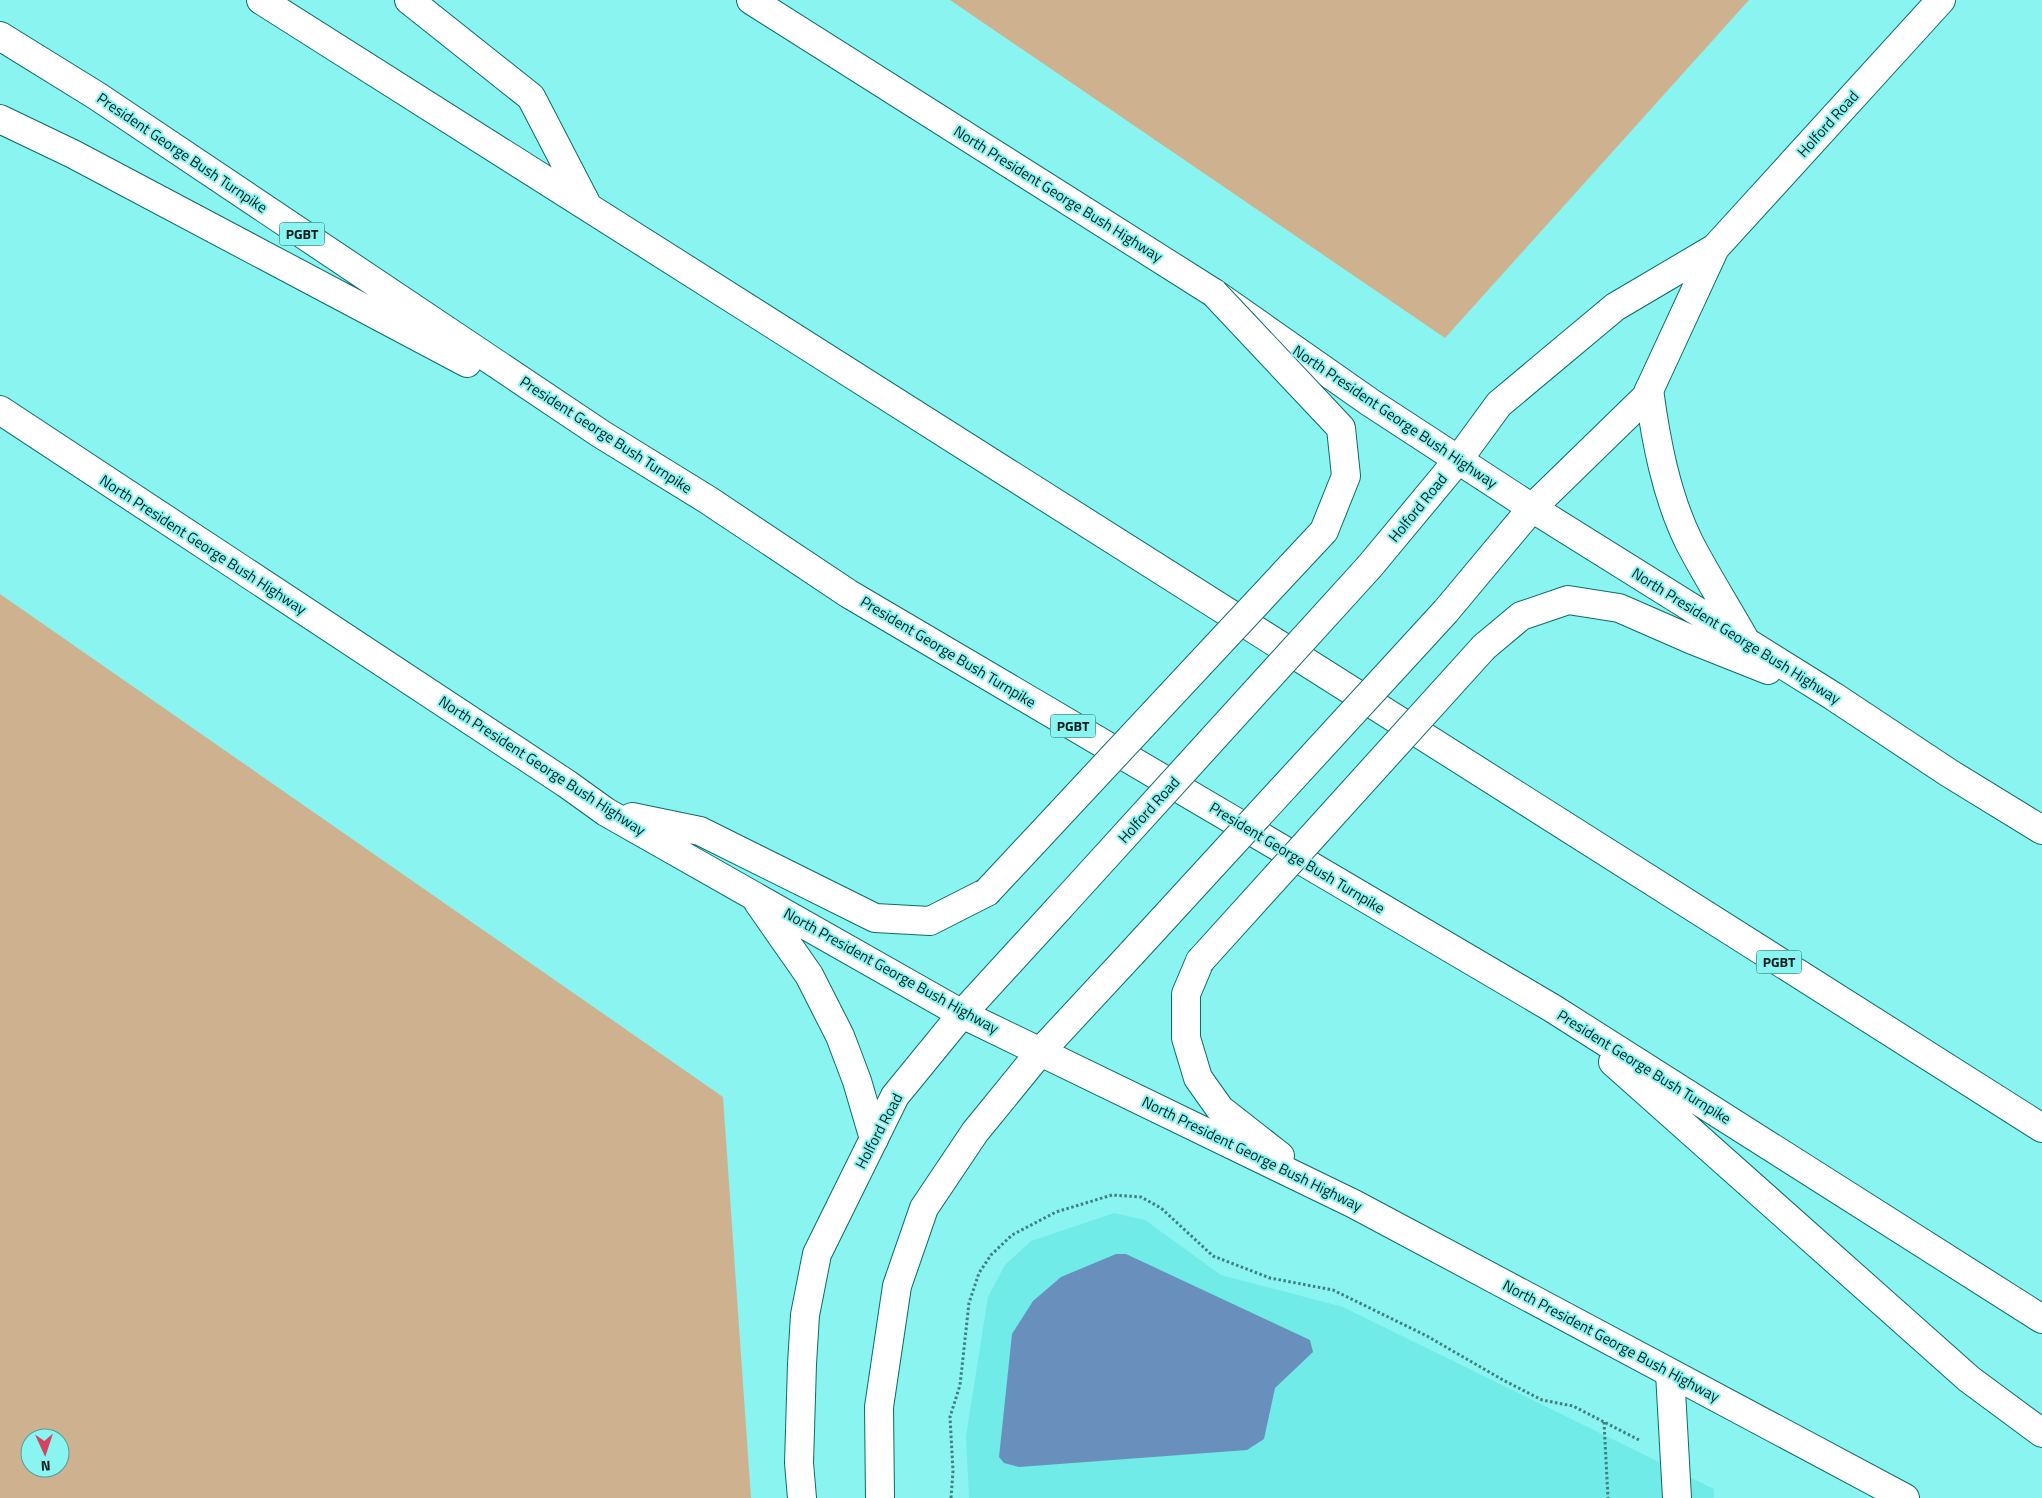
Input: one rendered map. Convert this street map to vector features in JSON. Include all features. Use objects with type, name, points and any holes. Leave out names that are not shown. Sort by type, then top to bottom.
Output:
[{"type":"main road","name":"PGBT","points":[[261,0],[2042,1128]]},
{"type":"main road","points":[[409,0],[531,97],[587,206]]},
{"type":"main road","name":"North President George Bush Highway","points":[[751,0],[1214,293],[1371,403],[1532,508],[1833,696],[1949,773],[2042,830]]},
{"type":"main road","name":"Holford Road","points":[[802,1498],[799,1463],[805,1315],[817,1254],[895,1096],[962,1014],[1370,566],[1458,460],[1499,404],[1615,307],[1715,248],[1941,0]]},
{"type":"main road","name":"President George Bush Turnpike","points":[[0,36],[97,96],[601,434],[708,500],[849,594],[1552,1008],[2042,1319]]},
{"type":"main road","points":[[0,119],[73,154],[601,434]]},
{"type":"main road","name":"Holford Road","points":[[880,1498],[879,1407],[897,1286],[924,1208],[975,1132],[1041,1051],[1446,611],[1532,508],[1646,397],[1715,248]]},
{"type":"main road","points":[[606,812],[700,831],[875,918],[930,921],[988,892],[1324,531],[1346,476],[1341,428],[1214,293]]},
{"type":"main road","points":[[1649,390],[1656,437],[1670,491],[1682,524],[1746,642]]},
{"type":"main road","name":"North President George Bush Highway","points":[[0,410],[567,784],[606,812],[962,1014],[1354,1204],[1905,1498]]},
{"type":"main road","points":[[1323,1190],[1220,1109],[1198,1078],[1186,1038],[1186,994],[1200,960],[1484,648],[1521,616],[1568,600],[1620,608],[1690,639],[1833,696]]},
{"type":"main road","points":[[754,896],[809,975],[840,1036],[858,1081],[874,1139]]},
{"type":"main road","points":[[1552,1008],[1969,1379],[2042,1433]]},
{"type":"main road","points":[[1670,1372],[1677,1498]]},
{"type":"path","points":[[951,1498],[953,1472],[950,1416],[960,1385],[969,1303],[980,1273],[991,1255],[1012,1235],[1056,1212],[1112,1195],[1141,1197],[1161,1208],[1213,1256],[1270,1278],[1332,1290],[1427,1336],[1502,1380],[1542,1400],[1572,1406],[1641,1441]]},
{"type":"path","points":[[1604,1422],[1608,1498]]},
{"type":"shaded area","points":[[950,0],[1749,0],[1445,338]]},
{"type":"shaded area","points":[[0,594],[723,1097],[751,1498],[0,1498]]},
{"type":"shaded area","points":[[1114,1213],[1145,1220],[1221,1275],[1343,1307],[1714,1489],[1714,1498],[969,1498],[966,1436],[988,1297],[1005,1265],[1031,1241]]},
{"type":"shaded area","points":[[1116,1254],[1126,1254],[1310,1340],[1313,1352],[1275,1388],[1264,1439],[1247,1450],[1019,1467],[1004,1463],[999,1457],[1012,1334],[1033,1301],[1061,1277]]}]
